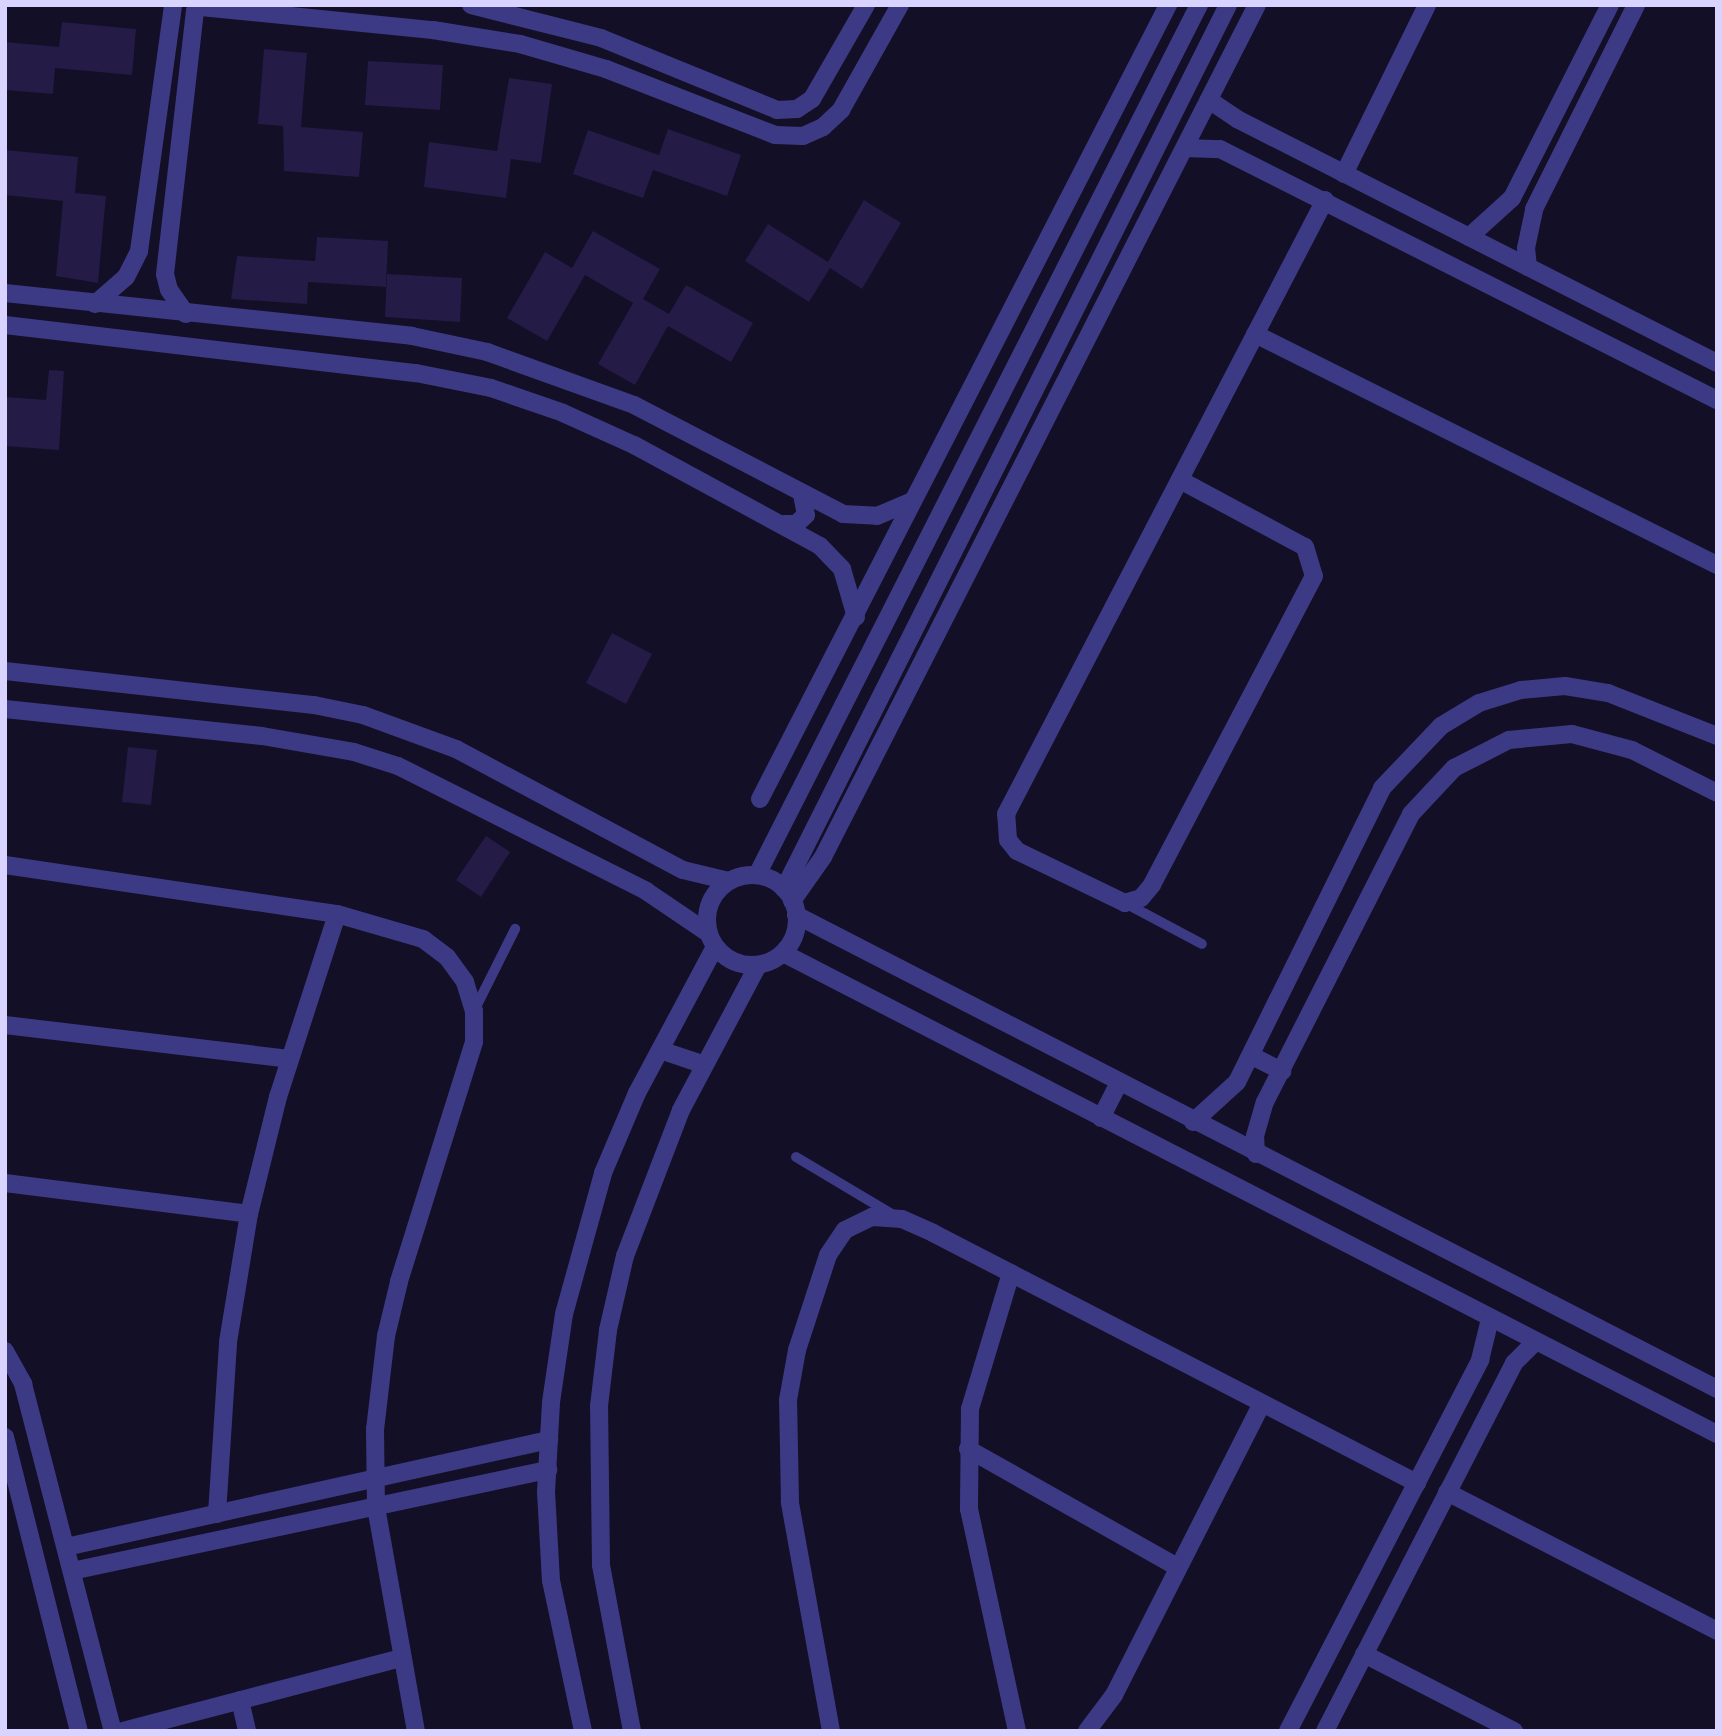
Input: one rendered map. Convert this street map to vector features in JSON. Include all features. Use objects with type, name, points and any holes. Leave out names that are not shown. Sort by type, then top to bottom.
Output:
[{"type":"street","points":[[471,5],[601,38],[777,110],[797,109],[812,99],[866,5]]},
{"type":"street","points":[[95,304],[126,277],[139,246],[173,6],[433,30],[520,44],[606,69],[775,135],[803,136],[823,127],[841,110],[900,5]]},
{"type":"street","points":[[760,799],[856,617],[913,500],[1168,5]]},
{"type":"street","points":[[757,875],[1199,5]]},
{"type":"street","points":[[5,709],[274,738],[398,766],[646,891],[741,965],[758,965],[783,953],[796,929],[791,902],[1144,170],[1228,5]]},
{"type":"street","points":[[791,902],[829,845],[1257,5]]},
{"type":"street","points":[[1344,174],[1427,5]]},
{"type":"street","points":[[1469,237],[1512,198],[1610,5]]},
{"type":"street","points":[[1528,267],[1527,248],[1534,209],[1636,5]]},
{"type":"street","points":[[186,314],[169,290],[167,252],[200,8]]},
{"type":"street","points":[[1209,100],[1344,174],[1717,363]]},
{"type":"street","points":[[1185,148],[1220,149],[1717,400]]},
{"type":"street","points":[[1144,170],[1168,180]]},
{"type":"street","points":[[1180,480],[1305,547],[1312,560],[1314,576],[1152,885],[1141,898],[1125,903],[1017,851],[1008,840],[1006,814],[1325,200]]},
{"type":"street","points":[[139,246],[151,257],[167,252]]},
{"type":"street","points":[[5,293],[412,336],[488,352],[634,405],[802,495],[860,517],[877,516],[913,500]]},
{"type":"street","points":[[5,325],[416,373],[491,388],[563,413],[634,445],[784,524],[820,546],[842,569],[856,617]]},
{"type":"street","points":[[1255,334],[1717,565]]},
{"type":"street","points":[[784,524],[796,524],[807,515],[802,495]]},
{"type":"street","points":[[5,671],[314,705],[363,715],[456,749],[683,870],[729,881],[757,875]]},
{"type":"street","points":[[1192,1122],[1224,1097],[1251,1056],[1382,788],[1441,726],[1479,703],[1521,690],[1565,686],[1608,693],[1715,733]]},
{"type":"street","points":[[1256,1154],[1258,1118],[1411,814],[1454,768],[1510,740],[1572,734],[1632,750],[1717,793]]},
{"type":"street","points":[[5,865],[337,914],[423,939],[447,957],[465,982],[474,1011],[474,1042],[398,1282],[386,1336],[375,1479],[376,1507],[415,1731]]},
{"type":"street","points":[[757,875],[791,902],[1118,1083],[1717,1389]]},
{"type":"street","points":[[583,1731],[551,1581],[549,1440],[564,1314],[585,1227],[603,1173],[711,940],[709,904],[729,881]]},
{"type":"street","points":[[218,1514],[228,1342],[249,1214],[289,1059],[337,914]]},
{"type":"street","points":[[783,953],[1717,1434]]},
{"type":"street","points":[[632,1731],[601,1565],[598,1406],[608,1330],[625,1256],[681,1110],[758,965]]},
{"type":"street","points":[[5,1025],[289,1059]]},
{"type":"street","points":[[660,1050],[705,1065]]},
{"type":"street","points":[[1251,1056],[1282,1071]]},
{"type":"street","points":[[1101,1118],[1118,1083]]},
{"type":"street","points":[[5,1183],[249,1214]]},
{"type":"street","points":[[831,1731],[790,1502],[788,1400],[797,1350],[828,1255],[845,1230],[872,1217],[902,1220],[1011,1273],[1417,1483]]},
{"type":"street","points":[[1011,1273],[980,1363],[970,1409],[968,1449],[969,1509],[1017,1731]]},
{"type":"street","points":[[1288,1731],[1480,1360],[1490,1319]]},
{"type":"street","points":[[1325,1731],[1514,1363],[1535,1342]]},
{"type":"street","points":[[5,1351],[23,1384],[113,1731]]},
{"type":"street","points":[[1087,1731],[1114,1695],[1262,1403]]},
{"type":"street","points":[[5,1437],[79,1731]]},
{"type":"street","points":[[66,1547],[549,1440]]},
{"type":"street","points":[[968,1449],[1177,1567]]},
{"type":"street","points":[[72,1571],[548,1470]]},
{"type":"street","points":[[1447,1492],[1717,1631]]},
{"type":"street","points":[[1364,1654],[1514,1731]]},
{"type":"street","points":[[123,1731],[402,1658]]},
{"type":"street","points":[[240,1700],[247,1731]]},
{"type":"lane","points":[[1125,903],[1202,944]]},
{"type":"lane","points":[[474,1011],[515,929]]},
{"type":"lane","points":[[796,1157],[902,1220]]},
{"type":"building","points":[[62,22],[136,29],[132,75],[55,68],[53,94],[5,90],[5,42],[59,47]]},
{"type":"building","points":[[264,49],[307,53],[301,127],[363,132],[359,177],[284,171],[283,126],[258,124]]},
{"type":"building","points":[[368,61],[443,65],[440,110],[365,105]]},
{"type":"building","points":[[509,78],[552,84],[541,163],[511,159],[506,198],[424,187],[429,142],[497,151]]},
{"type":"building","points":[[668,129],[741,155],[727,196],[653,170],[643,198],[573,174],[588,130],[659,155]]},
{"type":"building","points":[[5,150],[78,157],[75,193],[106,196],[98,283],[56,276],[63,201],[5,195]]},
{"type":"building","points":[[864,200],[901,223],[862,289],[830,268],[809,302],[745,261],[768,224],[828,262]]},
{"type":"building","points":[[593,231],[660,269],[643,299],[669,314],[686,285],[753,323],[731,362],[668,326],[635,385],[598,364],[633,303],[585,275],[547,341],[507,318],[545,252],[572,268]]},
{"type":"building","points":[[317,237],[388,241],[386,287],[308,282],[307,304],[231,299],[237,256],[315,261]]},
{"type":"building","points":[[387,274],[462,278],[460,322],[385,317]]},
{"type":"building","points":[[49,370],[64,371],[59,450],[5,446],[5,397],[46,400]]},
{"type":"building","points":[[612,633],[652,654],[626,704],[586,683]]},
{"type":"building","points":[[128,747],[157,750],[151,805],[122,802]]},
{"type":"building","points":[[486,836],[510,852],[481,897],[456,880]]}]
